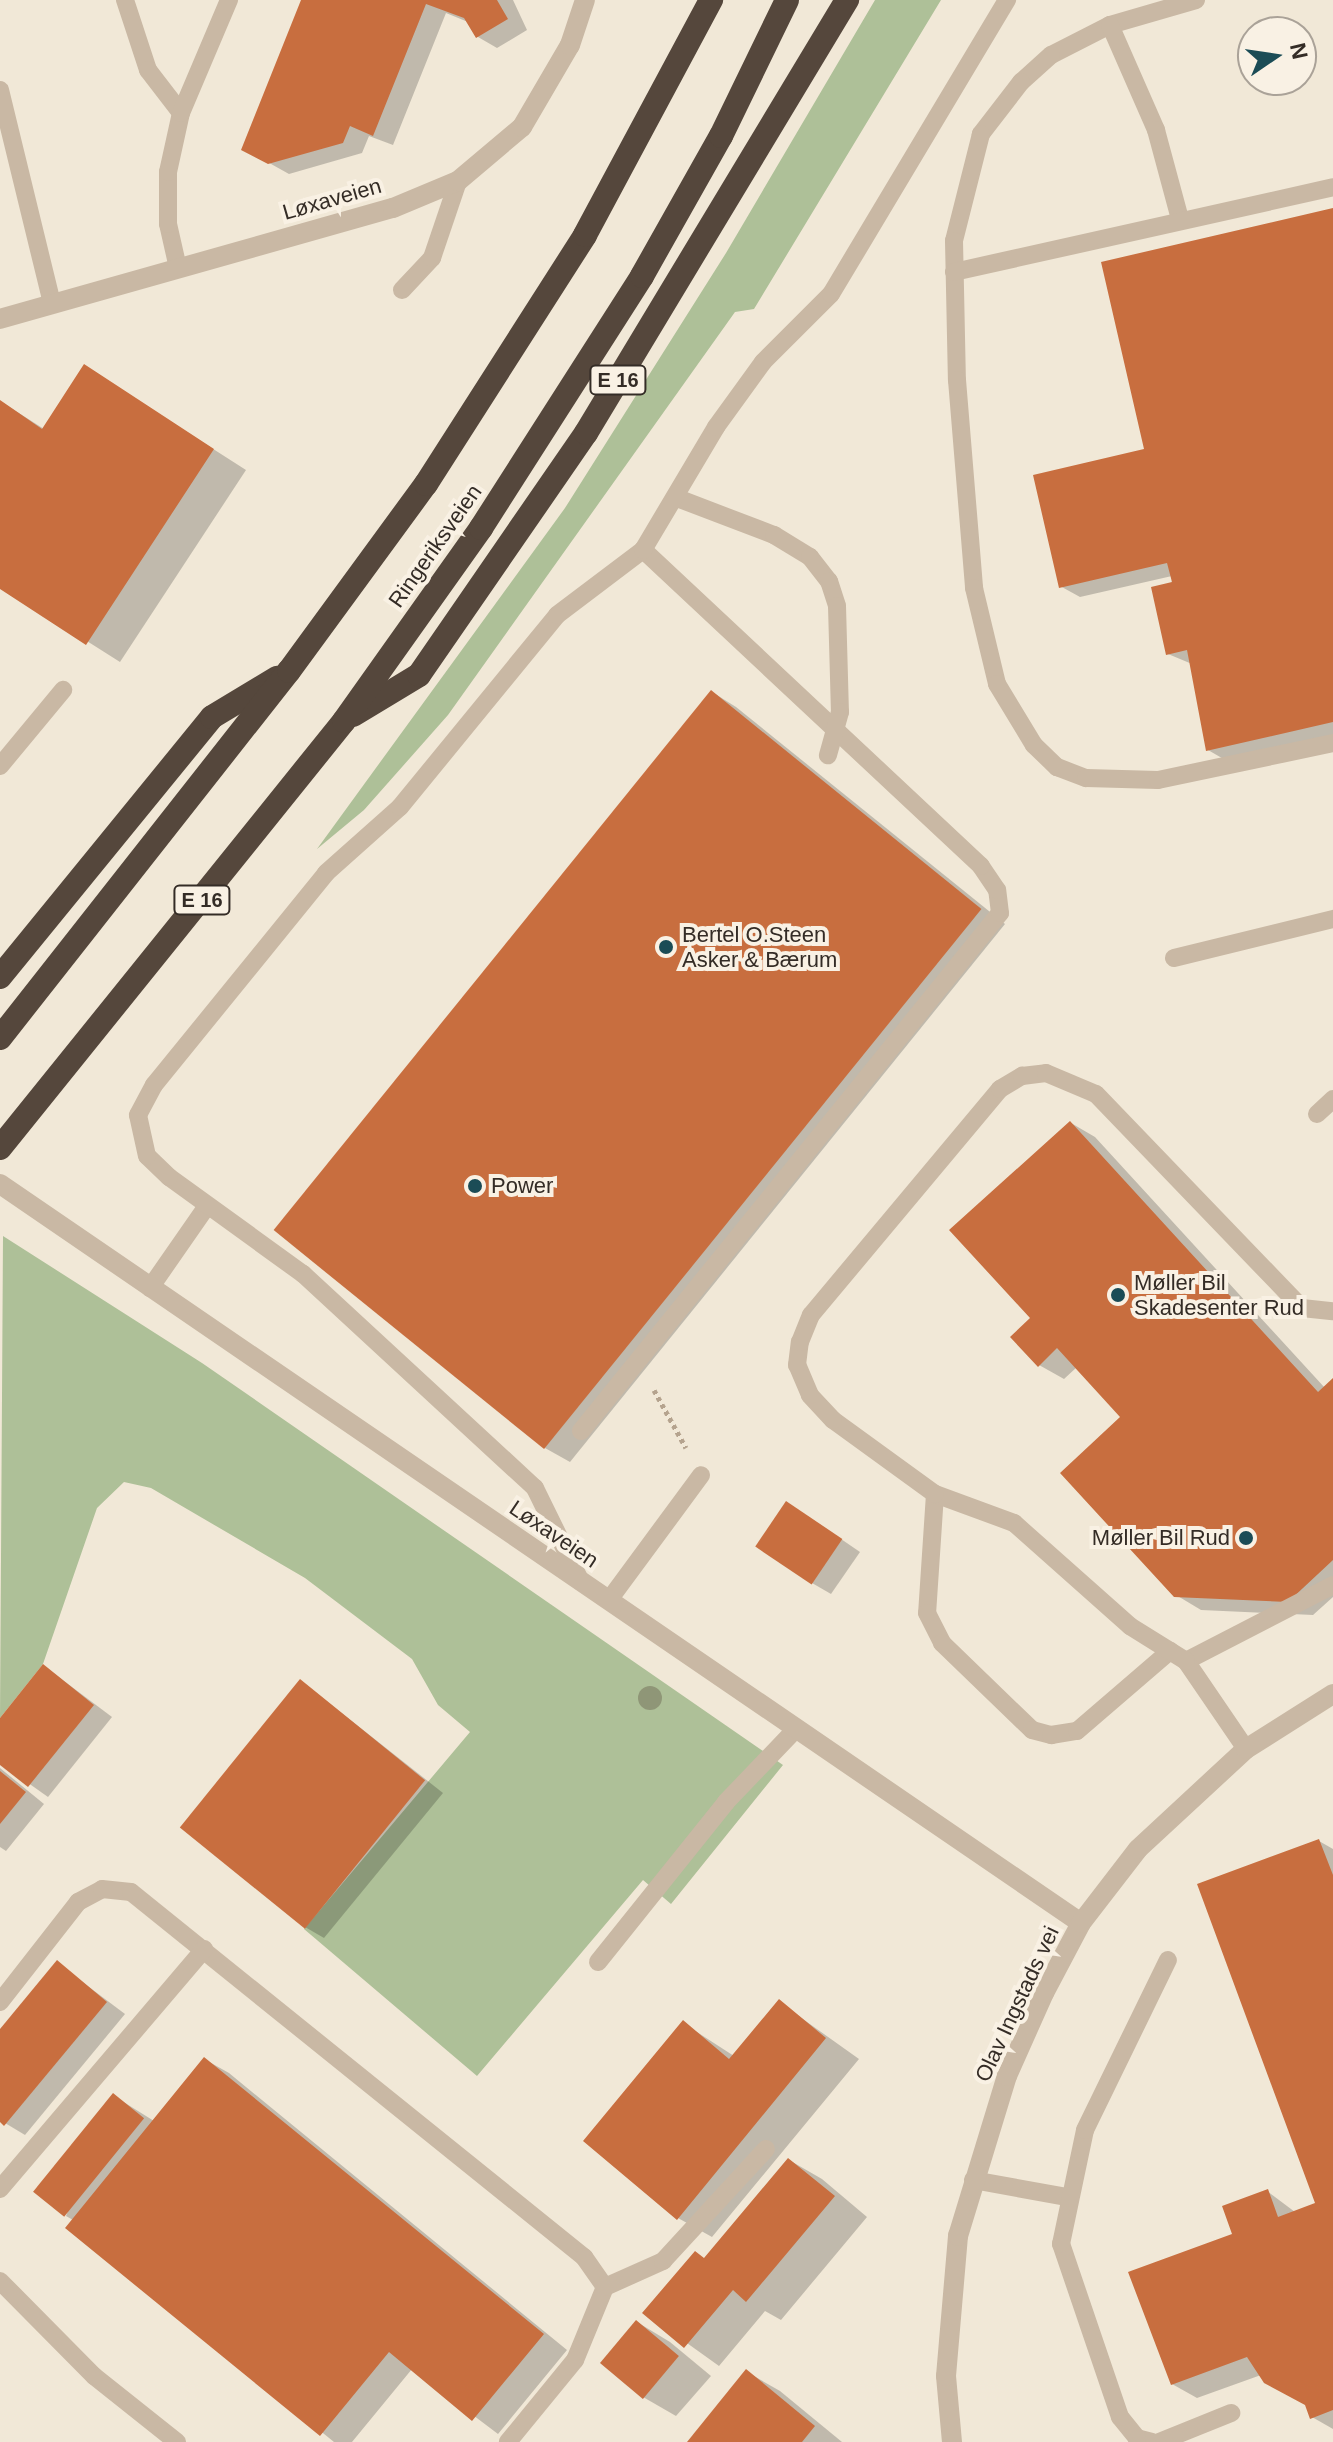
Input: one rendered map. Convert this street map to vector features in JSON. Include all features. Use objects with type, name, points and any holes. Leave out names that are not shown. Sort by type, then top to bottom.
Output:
[{"type":"highway","name":"Ringeriksveien","points":[[5,1032],[289,671],[426,484],[502,370],[585,235],[711,0]]},
{"type":"highway","name":"Ringeriksveien","points":[[0,1148],[344,721],[556,415],[642,276],[721,136],[787,0]]},
{"type":"highway","name":"E 16","points":[[344,721],[419,675],[586,433],[847,0]]},
{"type":"highway","points":[[0,977],[212,717],[289,671]]},
{"type":"street","name":"Løxaveien","points":[[0,319],[393,208],[458,181],[522,127],[570,45],[585,0]]},
{"type":"street","name":"Løxaveien","points":[[0,1184],[1081,1923]]},
{"type":"street","name":"Olav Ingstads vei","points":[[952,2442],[946,2376],[958,2236],[1007,2076],[1081,1923],[1138,1849],[1246,1749],[1333,1694]]},
{"type":"lane","points":[[125,0],[148,70],[181,113]]},
{"type":"lane","points":[[178,268],[168,224],[168,172],[181,113],[229,0]]},
{"type":"lane","points":[[581,1582],[535,1488],[303,1274],[207,1206],[147,1156],[138,1115],[154,1085],[326,873],[400,807],[557,615],[643,550],[677,498],[716,427],[763,362],[831,294],[1007,0]]},
{"type":"lane","points":[[1196,0],[1110,25],[1051,55],[1021,82],[981,134],[959,208],[954,272],[974,588],[997,684],[1034,745],[1057,767],[1086,778],[1158,780],[1333,743]]},
{"type":"lane","points":[[1110,25],[1156,130],[1180,219]]},
{"type":"lane","points":[[0,90],[52,304]]},
{"type":"lane","points":[[402,290],[432,258],[458,181]]},
{"type":"lane","points":[[954,272],[1333,187]]},
{"type":"lane","points":[[677,498],[774,535],[810,557],[829,581],[837,606],[840,712],[828,755]]},
{"type":"lane","points":[[581,1431],[1000,913],[997,890],[981,866],[643,550]]},
{"type":"lane","points":[[0,766],[63,690]]},
{"type":"lane","points":[[1174,958],[1333,919]]},
{"type":"lane","points":[[1246,1749],[1178,1656],[1130,1626],[1014,1523],[935,1494],[833,1420],[810,1395],[797,1365],[800,1342],[811,1315],[1000,1089],[1022,1076],[1046,1073],[1096,1094],[1302,1308],[1333,1311]]},
{"type":"lane","points":[[1317,1114],[1333,1099]]},
{"type":"lane","points":[[150,1288],[207,1206]]},
{"type":"lane","points":[[609,1600],[701,1475]]},
{"type":"lane","points":[[935,1494],[927,1613],[942,1643],[1032,1730],[1051,1735],[1077,1731],[1178,1656],[1333,1585]]},
{"type":"lane","points":[[598,1962],[726,1802],[796,1729]]},
{"type":"lane","points":[[0,2002],[78,1902],[102,1889],[131,1892],[584,2257],[605,2287]]},
{"type":"lane","points":[[0,2189],[204,1949]]},
{"type":"lane","points":[[1152,2442],[1137,2438],[1120,2417],[1061,2244],[1067,2197],[1085,2130],[1168,1960]]},
{"type":"lane","points":[[508,2442],[575,2360],[605,2287],[663,2261],[766,2149]]},
{"type":"lane","points":[[973,2180],[1067,2197]]},
{"type":"lane","points":[[0,2281],[94,2376],[177,2442]]},
{"type":"lane","points":[[1159,2442],[1231,2413]]},
{"type":"path","points":[[638,1361],[701,1475]]},
{"type":"green space","points":[[875,0],[941,0],[754,309],[735,312],[448,715],[364,810],[317,849],[565,508],[726,253]]},
{"type":"green space","points":[[3,1236],[202,1363],[783,1765],[671,1904],[643,1880],[477,2076],[304,1929],[470,1732],[438,1705],[412,1659],[305,1578],[151,1488],[124,1482],[97,1508],[43,1664],[0,1718]]},
{"type":"building","points":[[301,0],[497,0],[508,19],[476,38],[464,18],[426,4],[373,136],[350,126],[343,143],[268,164],[241,150]]},
{"type":"building","points":[[1333,208],[1333,722],[1206,751],[1187,650],[1166,655],[1151,587],[1172,582],[1167,563],[1059,588],[1033,475],[1144,449],[1101,262]]},
{"type":"building","points":[[84,364],[214,449],[86,645],[0,589],[0,400],[42,429]]},
{"type":"building","points":[[711,690],[981,909],[544,1449],[274,1230]]},
{"type":"building","points":[[1070,1121],[1318,1392],[1333,1378],[1333,1560],[1288,1602],[1174,1597],[1060,1473],[1120,1417],[1057,1348],[1038,1367],[1010,1337],[1030,1318],[949,1230]]},
{"type":"building","points":[[786,1501],[842,1539],[812,1585],[755,1547]]},
{"type":"building","points":[[43,1664],[94,1705],[28,1787],[0,1765],[0,1718]]},
{"type":"building","points":[[300,1679],[425,1780],[305,1929],[180,1827]]},
{"type":"building","points":[[0,1771],[26,1792],[0,1824]]},
{"type":"building","points":[[1319,1839],[1333,1875],[1333,2410],[1310,2419],[1305,2405],[1264,2383],[1247,2357],[1171,2385],[1128,2272],[1232,2234],[1222,2206],[1268,2189],[1278,2217],[1315,2203],[1197,1884]]},
{"type":"building","points":[[57,1960],[107,2002],[4,2126],[0,2122],[0,2029]]},
{"type":"building","points":[[779,1999],[826,2038],[677,2220],[583,2141],[683,2020],[729,2059]]},
{"type":"building","points":[[204,2057],[544,2334],[472,2421],[389,2352],[320,2436],[65,2228]]},
{"type":"building","points":[[113,2093],[144,2118],[64,2217],[33,2192]]},
{"type":"building","points":[[788,2158],[835,2196],[746,2302],[733,2290],[684,2348],[642,2313],[695,2251],[704,2258]]},
{"type":"building","points":[[636,2320],[679,2356],[643,2399],[600,2363]]},
{"type":"building","points":[[746,2369],[815,2426],[802,2442],[687,2442]]},
{"type":"place","name":"Bertel O.Steen Asker & Bærum","points":[[666,947]]},
{"type":"place","name":"Power","points":[[475,1186]]},
{"type":"place","name":"Møller Bil Skadesenter Rud","points":[[1118,1295]]},
{"type":"place","name":"Møller Bil Rud","points":[[1246,1538]]}]
